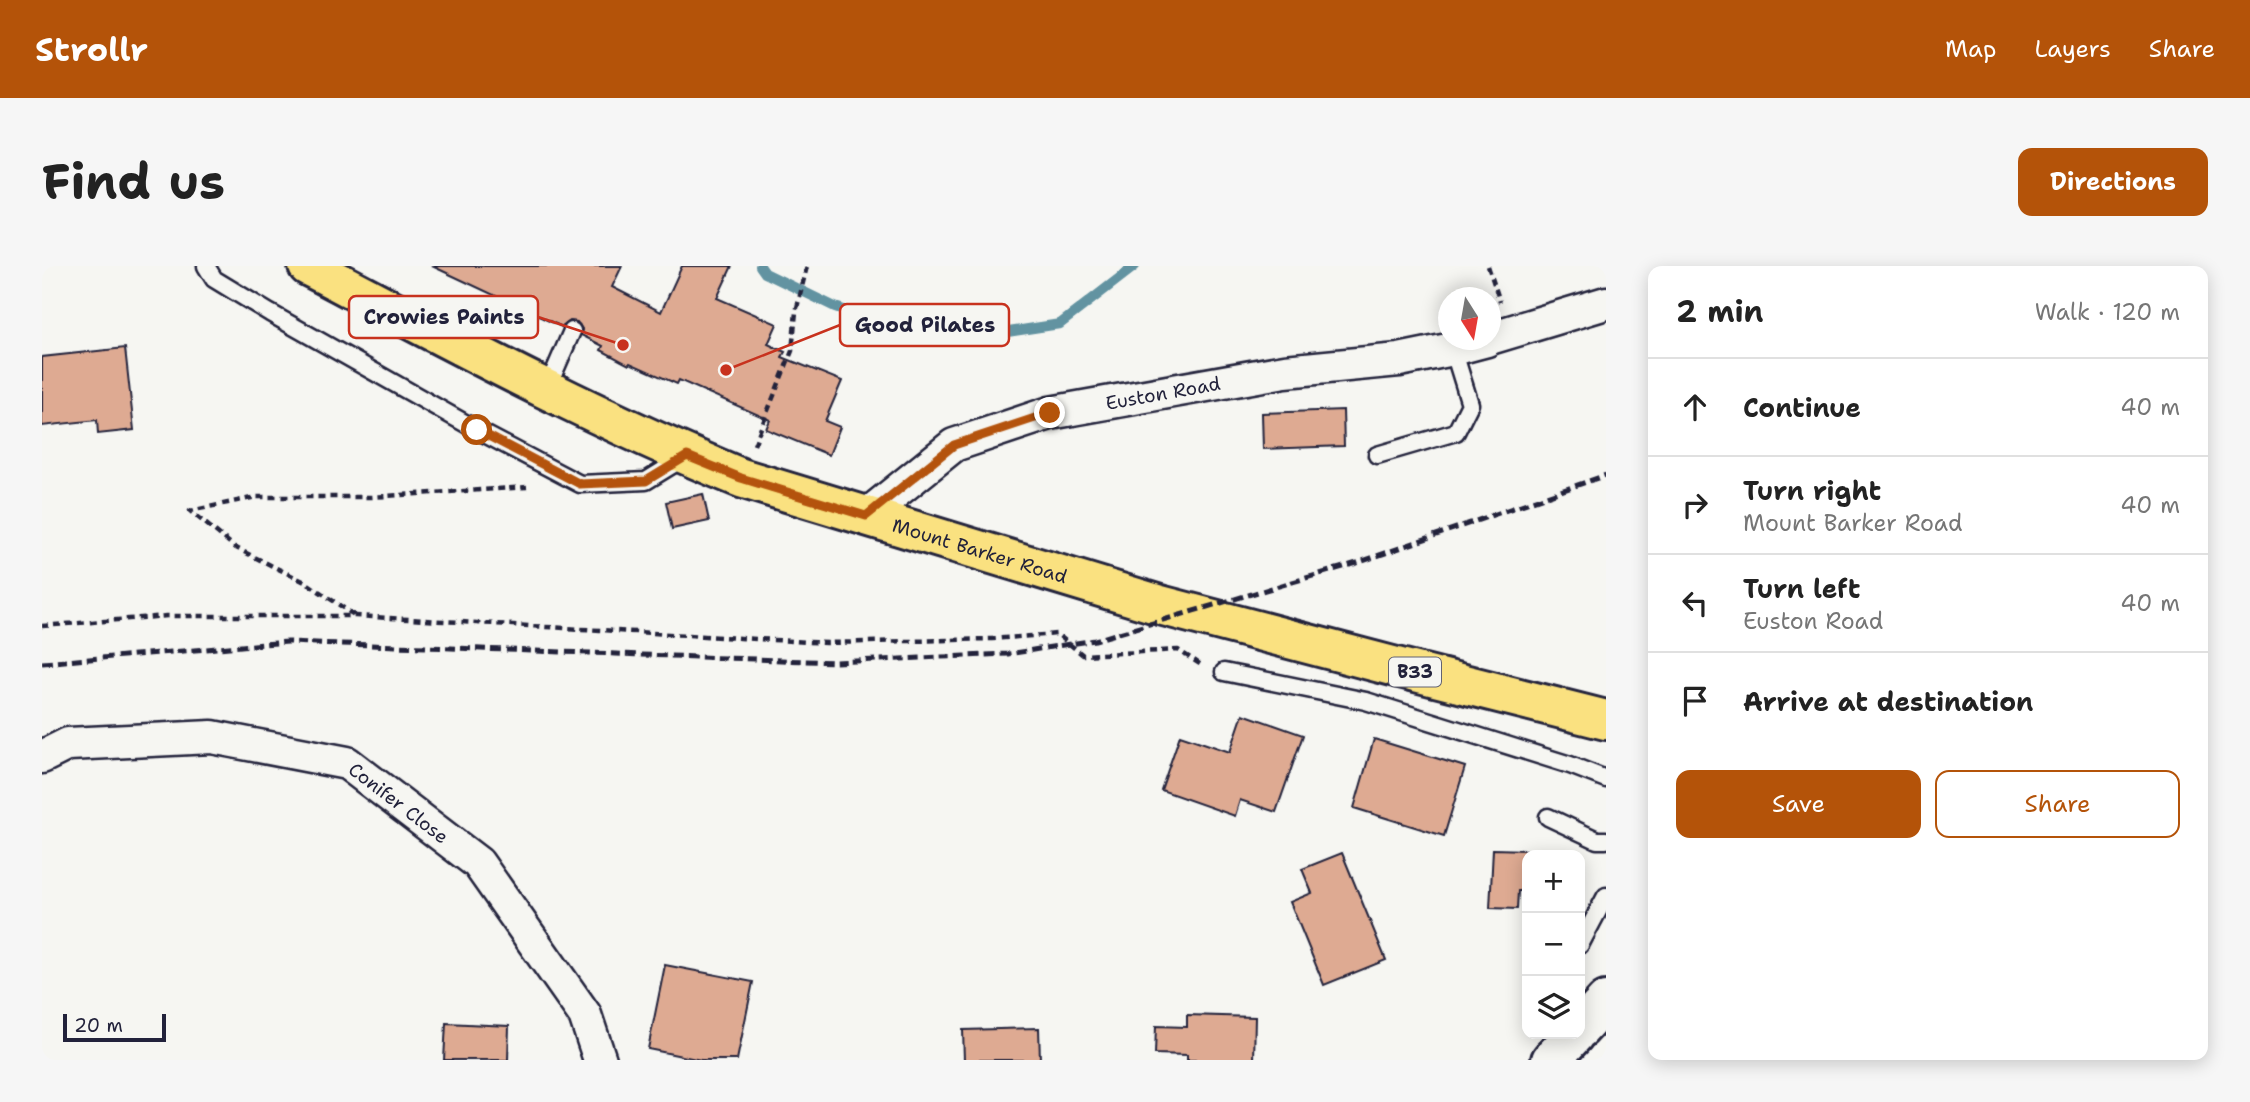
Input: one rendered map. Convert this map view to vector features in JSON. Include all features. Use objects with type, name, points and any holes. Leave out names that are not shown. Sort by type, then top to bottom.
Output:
[{"type":"main road","name":"Mount Barker Road","points":[[308,266],[546,391],[741,478],[1160,605],[1606,720]]},
{"type":"street","name":"Euston Road","points":[[1501,335],[1606,303]]},
{"type":"street","name":"Euston Road","points":[[866,516],[954,445],[1050,413],[1285,371],[1399,359],[1448,350]]},
{"type":"street","name":"Conifer Close","points":[[42,757],[68,744],[212,737],[347,763],[478,863],[585,1015],[600,1060]]},
{"type":"street","points":[[1585,1024],[1606,1001]]},
{"type":"street","points":[[1549,1060],[1570,1039]]},
{"type":"lane","points":[[206,266],[214,279],[270,313],[477,430],[580,484],[646,481],[687,456]]},
{"type":"lane","points":[[546,391],[572,331]]},
{"type":"lane","points":[[1377,455],[1456,432],[1470,404],[1453,350]]},
{"type":"lane","points":[[1224,672],[1366,701],[1570,765],[1606,779]]},
{"type":"lane","points":[[1548,817],[1597,840],[1606,840]]},
{"type":"lane","points":[[1585,936],[1606,896]]},
{"type":"lane","points":[[1549,1060],[1552,1039]]},
{"type":"path","points":[[741,478],[792,351],[796,312],[807,266]]},
{"type":"path","points":[[355,616],[307,583],[236,548],[190,511],[256,497],[371,498],[580,484]]},
{"type":"path","points":[[42,626],[167,616],[355,616],[827,643],[992,639],[1057,634],[1083,655],[1178,650],[1199,665],[1224,672]]},
{"type":"building","points":[[432,266],[622,266],[612,287],[661,312],[682,266],[732,266],[717,298],[777,324],[768,344],[785,352],[782,357],[842,381],[825,421],[840,427],[829,455],[766,429],[770,420],[679,380],[677,384],[630,363],[629,365],[601,350],[603,346],[581,335],[582,329],[577,322],[570,321],[562,327]]},
{"type":"building","points":[[125,348],[134,430],[98,434],[97,420],[42,426],[42,357]]},
{"type":"building","points":[[1343,410],[1344,446],[1263,449],[1262,413]]},
{"type":"building","points":[[703,494],[709,521],[672,529],[666,502]]},
{"type":"building","points":[[1243,714],[1303,735],[1276,812],[1240,800],[1235,816],[1161,790],[1180,735],[1230,752]]},
{"type":"building","points":[[1374,739],[1465,767],[1444,836],[1354,808]]},
{"type":"building","points":[[1493,849],[1527,850],[1522,850],[1522,891],[1518,891],[1517,909],[1490,908]]},
{"type":"building","points":[[1342,853],[1386,960],[1324,985],[1290,902],[1312,893],[1302,869]]},
{"type":"building","points":[[665,965],[753,982],[737,1060],[701,1060],[648,1049]]},
{"type":"building","points":[[1187,1015],[1255,1017],[1254,1060],[1187,1060],[1187,1055],[1155,1054],[1156,1026],[1187,1027]]},
{"type":"building","points":[[446,1023],[509,1026],[508,1060],[444,1060]]},
{"type":"building","points":[[1039,1028],[1040,1060],[964,1060],[963,1030]]},
{"type":"waterway","points":[[760,266],[765,273],[835,307],[906,331],[988,335],[1060,324],[1135,266]]},
{"type":"railway","points":[[42,663],[288,642],[835,662],[1008,654],[1095,640],[1357,563],[1606,475]]},
{"type":"place","name":"Crowies Paints","points":[[623,345]]},
{"type":"place","name":"Good Pilates","points":[[726,370]]},
{"type":"route","points":[[477,430],[580,484],[646,481],[687,456],[741,478],[866,516],[954,445],[1050,413]]}]
